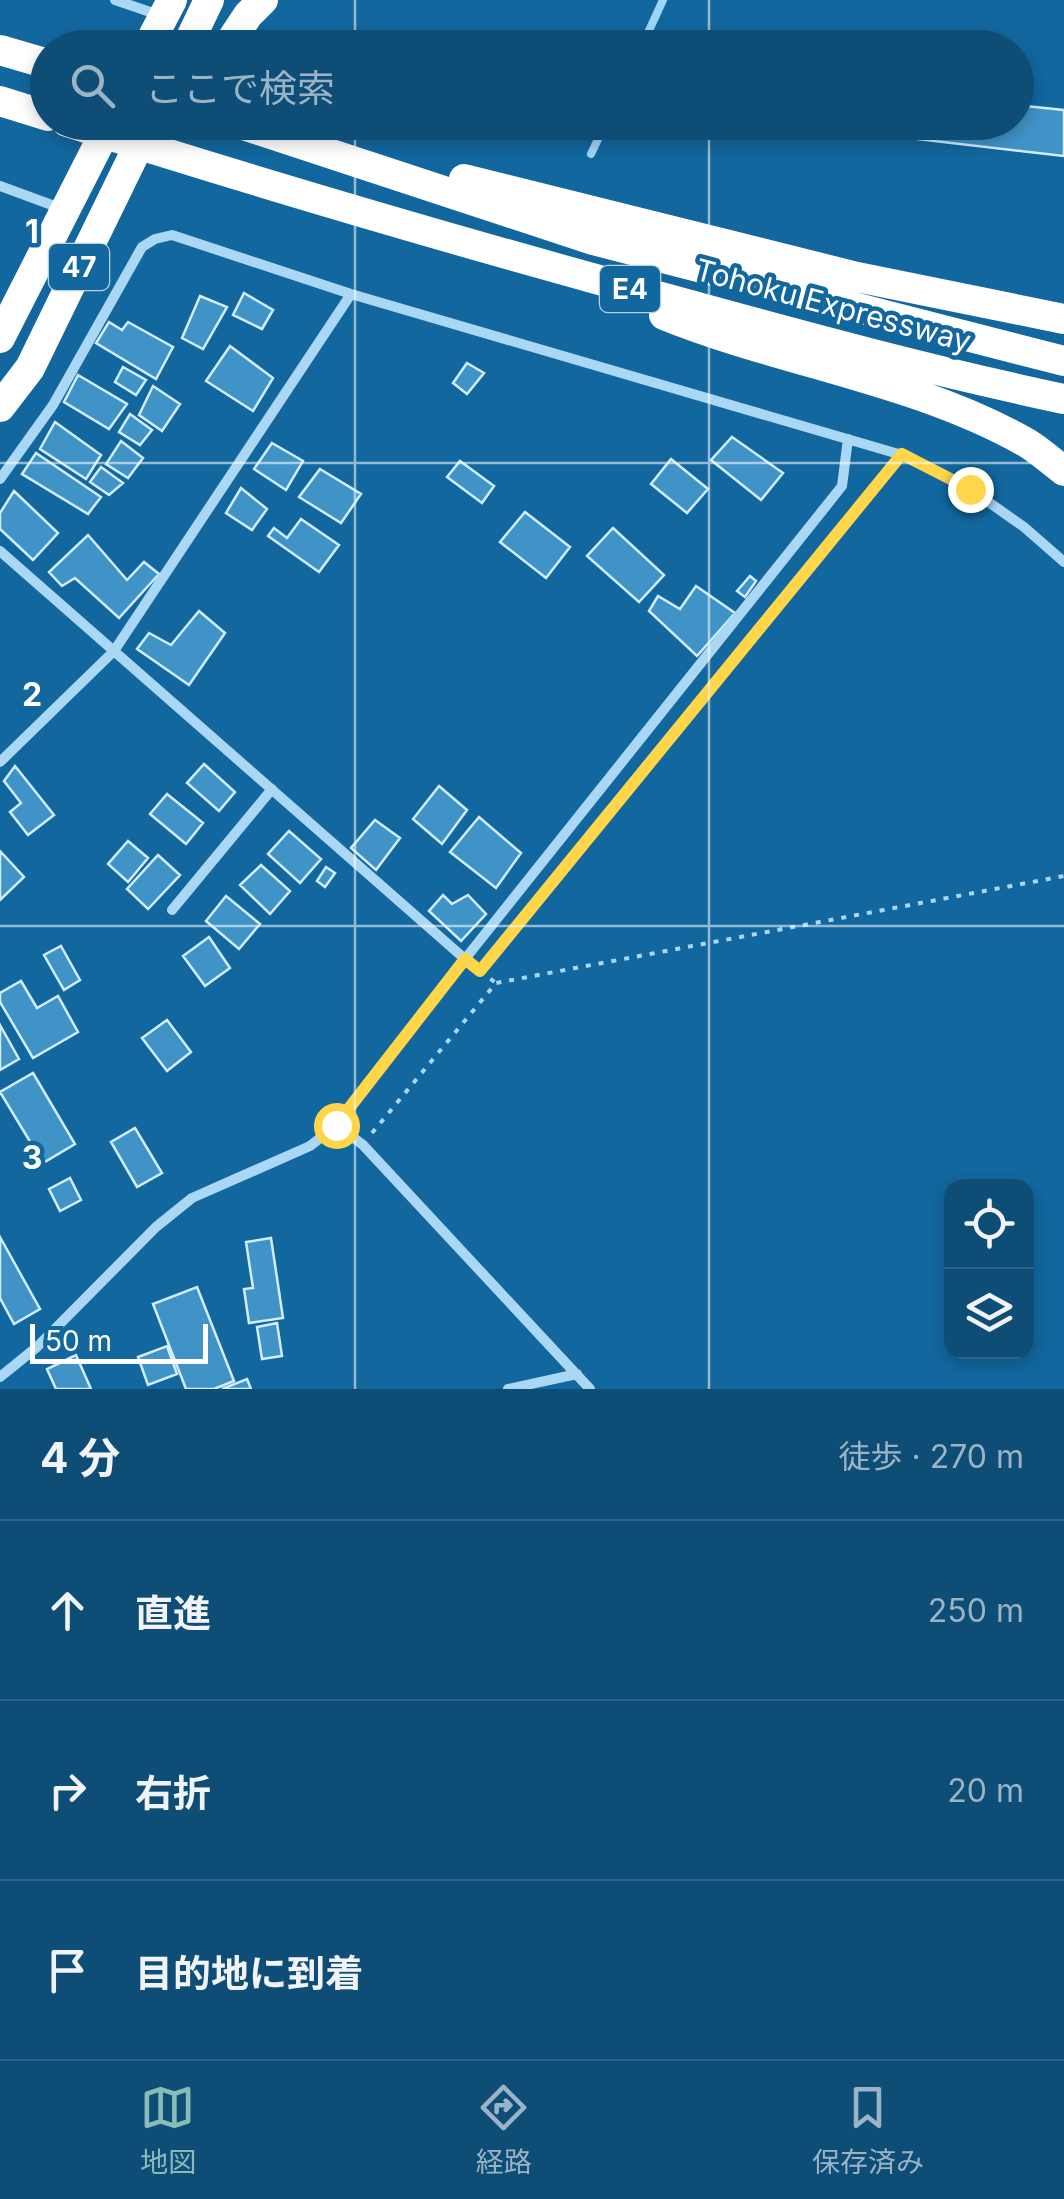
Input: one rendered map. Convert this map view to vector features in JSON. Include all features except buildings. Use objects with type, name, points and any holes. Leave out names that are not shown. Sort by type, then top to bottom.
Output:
[{"type":"highway","points":[[194,30],[208,0]]},
{"type":"highway","points":[[238,30],[263,0]]},
{"type":"highway","points":[[0,50],[30,59]]},
{"type":"highway","name":"Tohoku Expressway","points":[[0,101],[30,111]]},
{"type":"highway","name":"47","points":[[0,338],[101,140]]},
{"type":"highway","name":"Tohoku Expressway","points":[[123,140],[533,263],[904,364],[1064,399]]},
{"type":"highway","name":"47","points":[[0,407],[30,368],[141,140]]},
{"type":"highway","points":[[116,192],[158,140]]},
{"type":"highway","name":"Tohoku Expressway","points":[[290,140],[593,240],[1064,360]]},
{"type":"highway","points":[[308,140],[857,277],[1064,319]]},
{"type":"highway","points":[[533,263],[705,332],[917,393],[1029,444],[1064,471]]},
{"type":"street","points":[[114,0],[152,6]]},
{"type":"street","points":[[0,186],[66,210]]},
{"type":"street","points":[[0,480],[52,405],[142,248],[155,239],[172,235],[351,294],[902,454],[970,489],[1024,526],[1064,562]]},
{"type":"street","points":[[0,762],[114,651],[351,294]]},
{"type":"street","points":[[0,1377],[37,1347],[156,1227],[192,1198],[310,1146],[336,1125],[842,486],[848,439]]},
{"type":"street","points":[[0,551],[465,959]]},
{"type":"street","points":[[172,910],[272,789]]},
{"type":"street","points":[[336,1125],[363,1144],[590,1389]]},
{"type":"street","points":[[508,1389],[577,1374]]},
{"type":"path","points":[[496,984],[480,971],[902,454]]},
{"type":"path","points":[[363,1144],[496,984],[1064,876]]},
{"type":"waterway","points":[[649,30],[663,0]]},
{"type":"waterway","points":[[591,154],[598,140]]},
{"type":"route","points":[[336,1125],[465,959],[480,971],[902,454],[970,489]]}]
